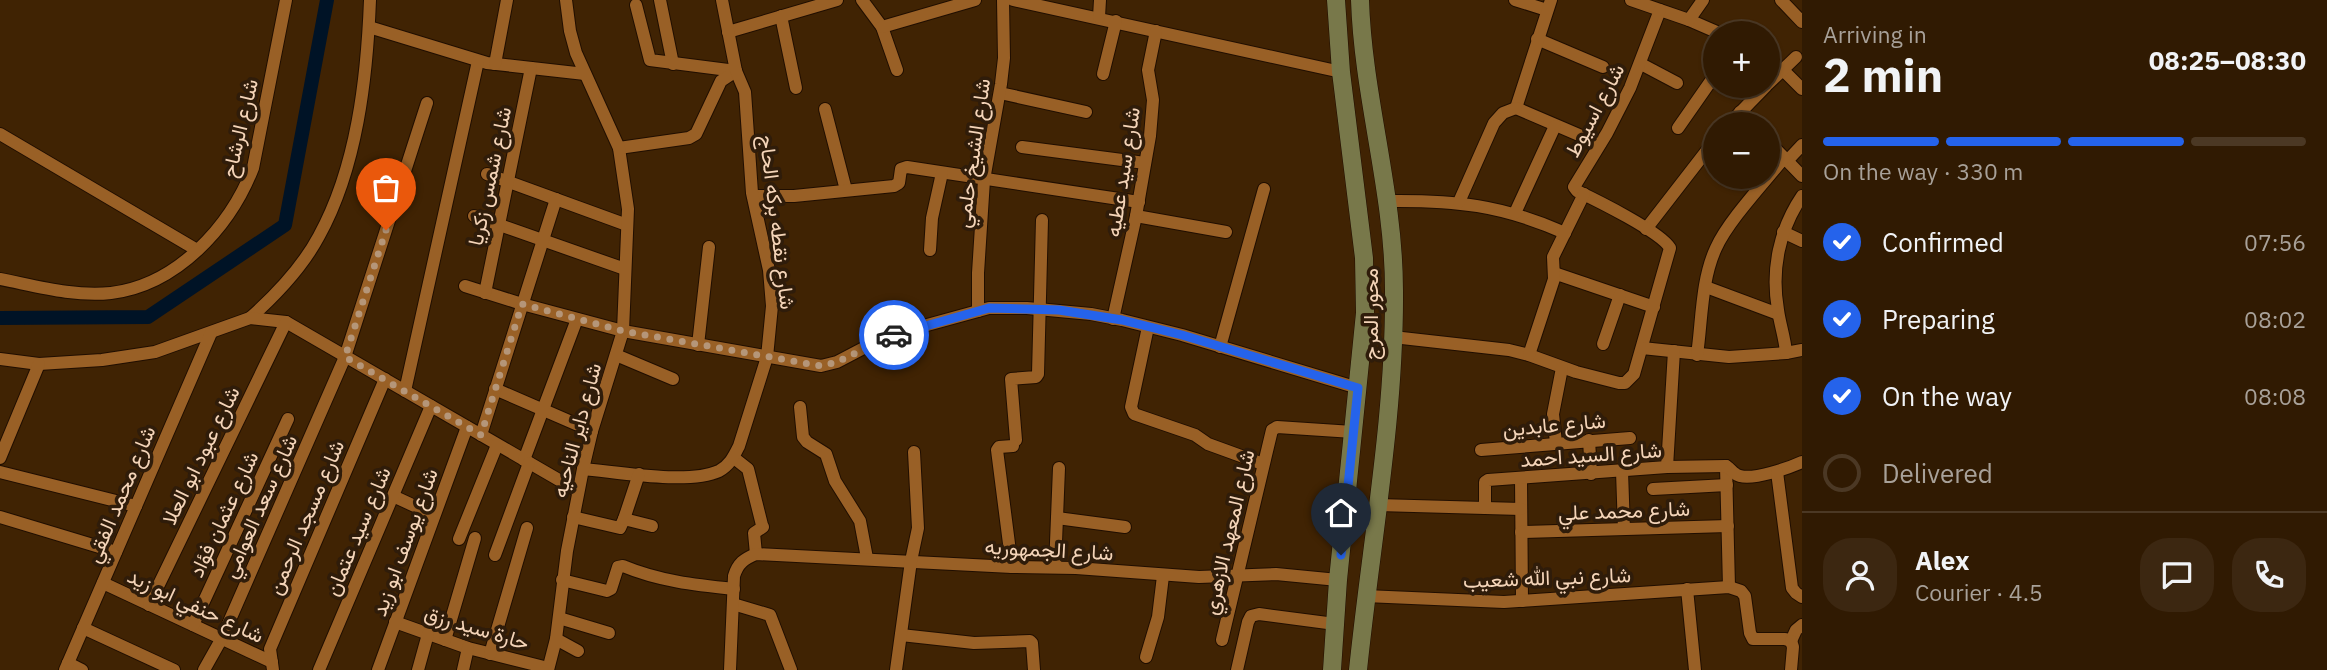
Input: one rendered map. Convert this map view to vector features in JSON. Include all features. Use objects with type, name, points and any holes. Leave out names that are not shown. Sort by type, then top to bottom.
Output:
[{"type":"main road","name":"محور المرج","points":[[1332,670],[1338,580],[1363,338],[1365,288],[1361,228],[1341,72],[1336,0]]},
{"type":"main road","name":"محور المرج","points":[[1358,670],[1388,421],[1394,289],[1386,201],[1363,43],[1360,0]]},
{"type":"main road","points":[[1365,288],[1394,289]]},
{"type":"street","name":"شارع الرشاح","points":[[0,279],[75,293],[110,293],[128,290],[165,274],[197,250],[230,214],[243,193],[253,168],[286,0]]},
{"type":"street","points":[[0,359],[39,364],[102,360],[155,352],[250,318],[277,294],[319,236],[335,204],[346,170],[361,100],[370,0]]},
{"type":"street","points":[[495,64],[507,0]]},
{"type":"street","name":"شارع داير الناحيه","points":[[548,669],[556,639],[562,580],[578,491],[592,431],[623,331],[627,225],[626,186],[619,148],[584,74],[570,31],[566,0]]},
{"type":"street","points":[[660,0],[673,64]]},
{"type":"street","name":"شارع نقطه بركه الحاج","points":[[722,0],[736,71],[745,92],[753,196],[769,270],[772,306],[767,357],[734,458]]},
{"type":"street","points":[[727,32],[781,16],[803,5],[837,0]]},
{"type":"street","points":[[862,0],[882,27],[897,70]]},
{"type":"street","points":[[882,27],[975,0]]},
{"type":"street","name":"شارع الشيخ حلمي","points":[[978,311],[984,180],[1004,58],[1003,0]]},
{"type":"street","points":[[1013,0],[1341,72]]},
{"type":"street","points":[[1099,17],[1100,0]]},
{"type":"street","points":[[1515,0],[1549,5],[1516,108]]},
{"type":"street","points":[[1631,0],[1703,26]]},
{"type":"street","points":[[1689,20],[1703,0]]},
{"type":"street","points":[[1781,0],[1802,22]]},
{"type":"street","points":[[636,5],[652,61],[736,71]]},
{"type":"street","name":"شارع اسيوط","points":[[1584,194],[1577,191],[1574,185],[1600,144],[1641,64],[1660,10]]},
{"type":"street","points":[[781,16],[796,88]]},
{"type":"street","points":[[1103,74],[1116,21]]},
{"type":"street","points":[[369,27],[478,61],[584,74]]},
{"type":"street","name":"شارع سيد عطيه","points":[[1113,318],[1145,163],[1153,102],[1148,71],[1156,31]]},
{"type":"street","points":[[1537,39],[1603,66]]},
{"type":"street","points":[[1796,57],[1781,71],[1802,89]]},
{"type":"street","points":[[405,391],[478,61]]},
{"type":"street","points":[[1641,64],[1677,83]]},
{"type":"street","name":"شارع شمس زكريا","points":[[485,293],[531,68]]},
{"type":"street","points":[[619,148],[689,138],[696,134],[721,81],[736,71]]},
{"type":"street","points":[[1678,128],[1703,92]]},
{"type":"street","points":[[1000,93],[1086,111]]},
{"type":"street","points":[[1740,112],[1754,98]]},
{"type":"street","name":"شارع سعد العوامي","points":[[204,670],[222,638],[345,357],[427,103]]},
{"type":"street","points":[[1459,202],[1494,123],[1503,113],[1516,108],[1600,144]]},
{"type":"street","points":[[825,109],[846,190]]},
{"type":"street","points":[[1515,213],[1555,126]]},
{"type":"street","points":[[0,151],[2,135],[197,250]]},
{"type":"street","points":[[1697,355],[1706,287],[1716,248],[1725,232],[1802,145]]},
{"type":"street","points":[[1022,147],[1145,163]]},
{"type":"street","points":[[1780,154],[1802,176]]},
{"type":"street","points":[[1646,229],[1703,155]]},
{"type":"street","points":[[753,196],[794,196],[897,185],[904,167],[1139,202]]},
{"type":"street","points":[[930,250],[932,218],[942,173]]},
{"type":"street","points":[[487,174],[627,225]]},
{"type":"street","points":[[1220,347],[1264,189]]},
{"type":"street","points":[[1393,337],[1529,355],[1562,368],[1625,383],[1634,374],[1670,252],[1666,242],[1584,194],[1553,257],[1555,273],[1529,355]]},
{"type":"street","points":[[1786,353],[1778,314],[1775,273],[1783,232],[1802,196]]},
{"type":"street","points":[[481,435],[556,199]]},
{"type":"street","points":[[1386,201],[1459,202],[1515,213],[1565,233]]},
{"type":"street","points":[[474,216],[625,269]]},
{"type":"street","points":[[1136,216],[1226,232]]},
{"type":"street","points":[[1012,567],[998,450],[999,447],[1015,443],[1012,379],[1037,376],[1042,220]]},
{"type":"street","points":[[1783,232],[1802,241]]},
{"type":"street","points":[[698,345],[709,247]]},
{"type":"street","points":[[1555,273],[1654,307]]},
{"type":"street","points":[[465,286],[623,331],[814,365],[830,365],[879,340],[978,311],[995,308],[1038,309],[1113,318],[1358,388]]},
{"type":"street","points":[[1706,287],[1778,314]]},
{"type":"street","points":[[1603,344],[1620,295]]},
{"type":"street","points":[[250,318],[286,323],[578,491]]},
{"type":"street","points":[[495,555],[542,410],[577,319]]},
{"type":"street","name":"شارع عبود ابو العلا","points":[[149,605],[286,323]]},
{"type":"street","points":[[1148,327],[1132,412],[1136,416],[1195,435],[1208,444],[1263,464]]},
{"type":"street","name":"شارع محمد الفقي","points":[[67,667],[211,333]]},
{"type":"street","points":[[1642,348],[1729,358],[1802,350]]},
{"type":"street","points":[[1667,467],[1674,351]]},
{"type":"street","points":[[615,355],[673,379]]},
{"type":"street","points":[[0,458],[39,364]]},
{"type":"street","points":[[1556,443],[1553,414],[1562,368]]},
{"type":"street","name":"شارع مسجد الرحمن","points":[[273,666],[270,649],[385,380]]},
{"type":"street","points":[[495,389],[592,431]]},
{"type":"street","name":"شارع سيد عتمان","points":[[318,670],[431,406]]},
{"type":"street","points":[[800,407],[803,437],[824,451],[828,457],[835,481],[860,521],[867,558]]},
{"type":"street","name":"شارع عثمان فؤاد","points":[[193,625],[288,419]]},
{"type":"street","name":"شارع يوسف ابو زيد","points":[[378,670],[467,427]]},
{"type":"street","name":"شارع المعهد الازهري","points":[[1222,640],[1271,431],[1274,428],[1353,432]]},
{"type":"street","name":"شارع عابدين","points":[[1481,450],[1630,438]]},
{"type":"street","points":[[1589,440],[1591,474]]},
{"type":"street","points":[[459,539],[497,444]]},
{"type":"street","points":[[896,670],[919,522],[914,452]]},
{"type":"street","points":[[583,470],[705,475],[719,471],[734,458],[748,469],[763,527],[754,533],[756,554],[743,560],[736,568],[730,670]]},
{"type":"street","name":"شارع السيد احمد","points":[[1485,508],[1486,481],[1667,467],[1726,466],[1740,477],[1777,472],[1802,462]]},
{"type":"street","points":[[1726,466],[1729,587],[1741,591],[1745,596],[1750,633],[1754,639],[1791,641]]},
{"type":"street","points":[[1055,567],[1059,468]]},
{"type":"street","points":[[1622,471],[1624,529]]},
{"type":"street","points":[[0,472],[136,506]]},
{"type":"street","points":[[1777,472],[1792,587],[1802,597]]},
{"type":"street","points":[[573,517],[620,528],[639,474]]},
{"type":"street","points":[[1521,478],[1522,601]]},
{"type":"street","points":[[1653,489],[1727,485]]},
{"type":"street","points":[[393,496],[434,516]]},
{"type":"street","points":[[1378,505],[1521,509]]},
{"type":"street","points":[[0,517],[116,552]]},
{"type":"street","points":[[1057,518],[1125,527]]},
{"type":"street","points":[[624,519],[652,526]]},
{"type":"street","name":"شارع محمد علي","points":[[1521,533],[1728,526]]},
{"type":"street","points":[[490,654],[527,528]]},
{"type":"street","points":[[445,640],[475,538]]},
{"type":"street","name":"شارع الجمهوريه","points":[[756,554],[1055,567],[1163,576],[1276,573],[1338,580]]},
{"type":"street","points":[[562,580],[607,591],[611,589],[618,567],[623,566],[682,584],[734,589]]},
{"type":"street","points":[[1146,657],[1158,617],[1163,576]]},
{"type":"street","name":"شارع حنفي ابو زيد","points":[[103,583],[222,638],[273,666]]},
{"type":"street","name":"شارع نبي الله شعيب","points":[[1365,596],[1522,601],[1729,587]]},
{"type":"street","points":[[1687,589],[1695,670]]},
{"type":"street","points":[[733,604],[770,615],[791,670]]},
{"type":"street","points":[[1237,670],[1251,616],[1259,614],[1335,624]]},
{"type":"street","points":[[559,618],[609,633]]},
{"type":"street","name":"حارة سيد رزق","points":[[395,622],[518,666],[548,669]]},
{"type":"street","points":[[1791,670],[1791,641],[1796,630],[1802,625]]},
{"type":"street","points":[[83,628],[174,670]]},
{"type":"street","points":[[418,670],[428,634]]},
{"type":"street","points":[[901,635],[974,643],[1030,641],[1034,670]]},
{"type":"street","points":[[556,639],[578,651]]},
{"type":"street","points":[[463,670],[468,648]]},
{"type":"street","points":[[67,667],[82,670]]},
{"type":"waterway","points":[[0,318],[148,317],[285,225],[327,0]]},
{"type":"way so far","points":[[386,230],[345,357],[481,435],[522,304],[623,331],[821,366],[830,365],[894,335]]},
{"type":"route","points":[[894,335],[989,308],[1059,310],[1122,320],[1182,335],[1358,388],[1341,555]]}]
